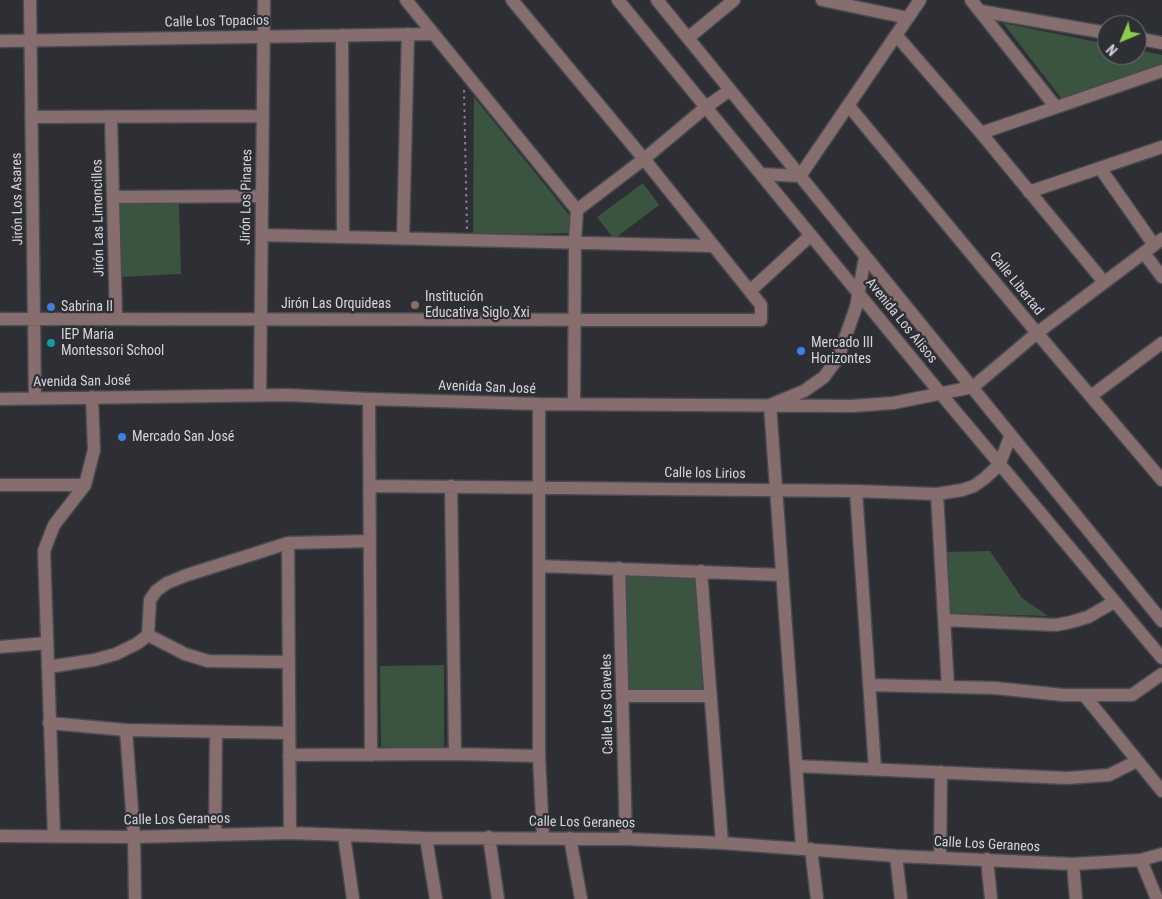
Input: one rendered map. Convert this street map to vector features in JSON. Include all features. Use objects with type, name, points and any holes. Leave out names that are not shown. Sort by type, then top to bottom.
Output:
[{"type":"street","name":"Jirón Los Asares","points":[[30,0],[35,398]]},
{"type":"street","name":"Jirón Los Pinares","points":[[260,395],[264,0]]},
{"type":"street","points":[[406,0],[577,210],[575,242],[574,404]]},
{"type":"street","points":[[512,0],[644,159],[750,291],[811,235]]},
{"type":"street","name":"Avenida Los Alisos","points":[[618,0],[941,394],[1162,658]]},
{"type":"street","name":"Avenida Los Alisos","points":[[657,0],[1162,621]]},
{"type":"street","points":[[688,38],[734,0]]},
{"type":"street","points":[[822,0],[908,18]]},
{"type":"street","points":[[761,174],[800,176],[920,0]]},
{"type":"street","points":[[971,0],[1055,106]]},
{"type":"street","points":[[980,11],[1097,31]]},
{"type":"street","points":[[404,238],[408,34]]},
{"type":"street","name":"Calle Los Topacios","points":[[0,41],[434,34]]},
{"type":"street","points":[[896,34],[981,132],[1104,282]]},
{"type":"street","points":[[342,35],[343,237]]},
{"type":"street","points":[[1147,40],[1162,43]]},
{"type":"street","points":[[981,132],[1162,71]]},
{"type":"street","points":[[577,210],[730,90]]},
{"type":"street","name":"Calle Libertad","points":[[848,105],[1162,480]]},
{"type":"street","points":[[32,117],[263,116]]},
{"type":"street","name":"Jirón Las Limoncillos","points":[[111,117],[116,319]]},
{"type":"street","points":[[1029,192],[1162,147]]},
{"type":"street","points":[[972,387],[1037,333],[1158,242],[1100,168]]},
{"type":"street","points":[[113,197],[262,196]]},
{"type":"street","points":[[262,235],[713,246]]},
{"type":"street","points":[[1144,253],[1162,277]]},
{"type":"street","points":[[817,899],[806,849],[796,766],[770,405],[804,391],[824,377],[838,358],[856,307],[865,256]]},
{"type":"street","name":"Jirón Las Orquideas","points":[[0,319],[761,320],[761,305],[750,291]]},
{"type":"street","points":[[1091,396],[1160,349]]},
{"type":"street","name":"Avenida San José","points":[[0,399],[260,395],[540,404],[852,406],[893,403],[972,387]]},
{"type":"street","points":[[54,836],[44,551],[54,524],[84,485],[94,450],[92,397]]},
{"type":"street","points":[[369,400],[371,755]]},
{"type":"street","points":[[540,404],[540,756],[543,838]]},
{"type":"street","name":"Calle los Lirios","points":[[370,486],[856,491],[937,494],[974,486],[999,464],[1011,435]]},
{"type":"street","points":[[0,485],[84,485]]},
{"type":"street","points":[[451,486],[454,754]]},
{"type":"street","points":[[856,491],[876,769]]},
{"type":"street","points":[[937,494],[948,687]]},
{"type":"street","points":[[48,667],[94,660],[116,654],[138,643],[148,635],[150,600],[156,591],[167,583],[187,575],[288,543],[370,541]]},
{"type":"street","points":[[288,543],[290,833]]},
{"type":"street","points":[[539,566],[782,575]]},
{"type":"street","name":"Calle Los Claveles","points":[[620,568],[626,838]]},
{"type":"street","points":[[701,571],[722,843]]},
{"type":"street","points":[[944,620],[1056,625],[1088,617],[1114,602]]},
{"type":"street","points":[[148,635],[185,654],[208,661],[289,662]]},
{"type":"street","points":[[0,647],[47,643]]},
{"type":"street","points":[[870,685],[995,688],[1063,695],[1132,695],[1162,674]]},
{"type":"street","points":[[1084,695],[1162,791]]},
{"type":"street","points":[[622,696],[710,696]]},
{"type":"street","points":[[49,723],[126,730],[289,733]]},
{"type":"street","points":[[126,730],[134,837],[135,899]]},
{"type":"street","points":[[215,835],[216,733]]},
{"type":"street","points":[[289,755],[454,754],[540,756]]},
{"type":"street","points":[[796,766],[1067,778],[1109,775],[1137,760]]},
{"type":"street","points":[[940,857],[941,772]]},
{"type":"street","name":"Calle Los Geraneos","points":[[0,836],[134,837],[290,833],[426,838],[626,838],[896,856],[1073,864],[1141,860],[1162,854]]},
{"type":"street","points":[[344,835],[353,899]]},
{"type":"street","points":[[489,837],[498,899]]},
{"type":"street","points":[[426,838],[436,899]]},
{"type":"street","points":[[570,838],[581,899]]},
{"type":"street","points":[[896,856],[900,899]]},
{"type":"street","points":[[987,859],[991,899]]},
{"type":"street","points":[[1141,860],[1157,899]]},
{"type":"street","points":[[1073,864],[1076,899]]},
{"type":"path","points":[[464,88],[468,240]]},
{"type":"green space","points":[[1003,23],[1097,42],[1097,65],[1147,65],[1147,52],[1162,55],[1162,67],[1062,99]]},
{"type":"green space","points":[[474,97],[570,216],[570,233],[473,235]]},
{"type":"green space","points":[[643,183],[659,205],[614,239],[597,217]]},
{"type":"green space","points":[[118,204],[179,204],[181,274],[119,277]]},
{"type":"green space","points":[[990,551],[1022,598],[1048,616],[950,613],[946,552]]},
{"type":"green space","points":[[624,573],[697,576],[704,699],[627,700]]},
{"type":"green space","points":[[444,665],[444,748],[381,749],[380,666]]},
{"type":"place","name":"Institución Educativa Siglo Xxi","points":[[415,305]]},
{"type":"place","name":"Sabrina II","points":[[51,307]]},
{"type":"place","name":"IEP Maria Montessori School","points":[[51,343]]},
{"type":"place","name":"Mercado III Horizontes","points":[[801,351]]},
{"type":"place","name":"Mercado San José","points":[[122,437]]}]
